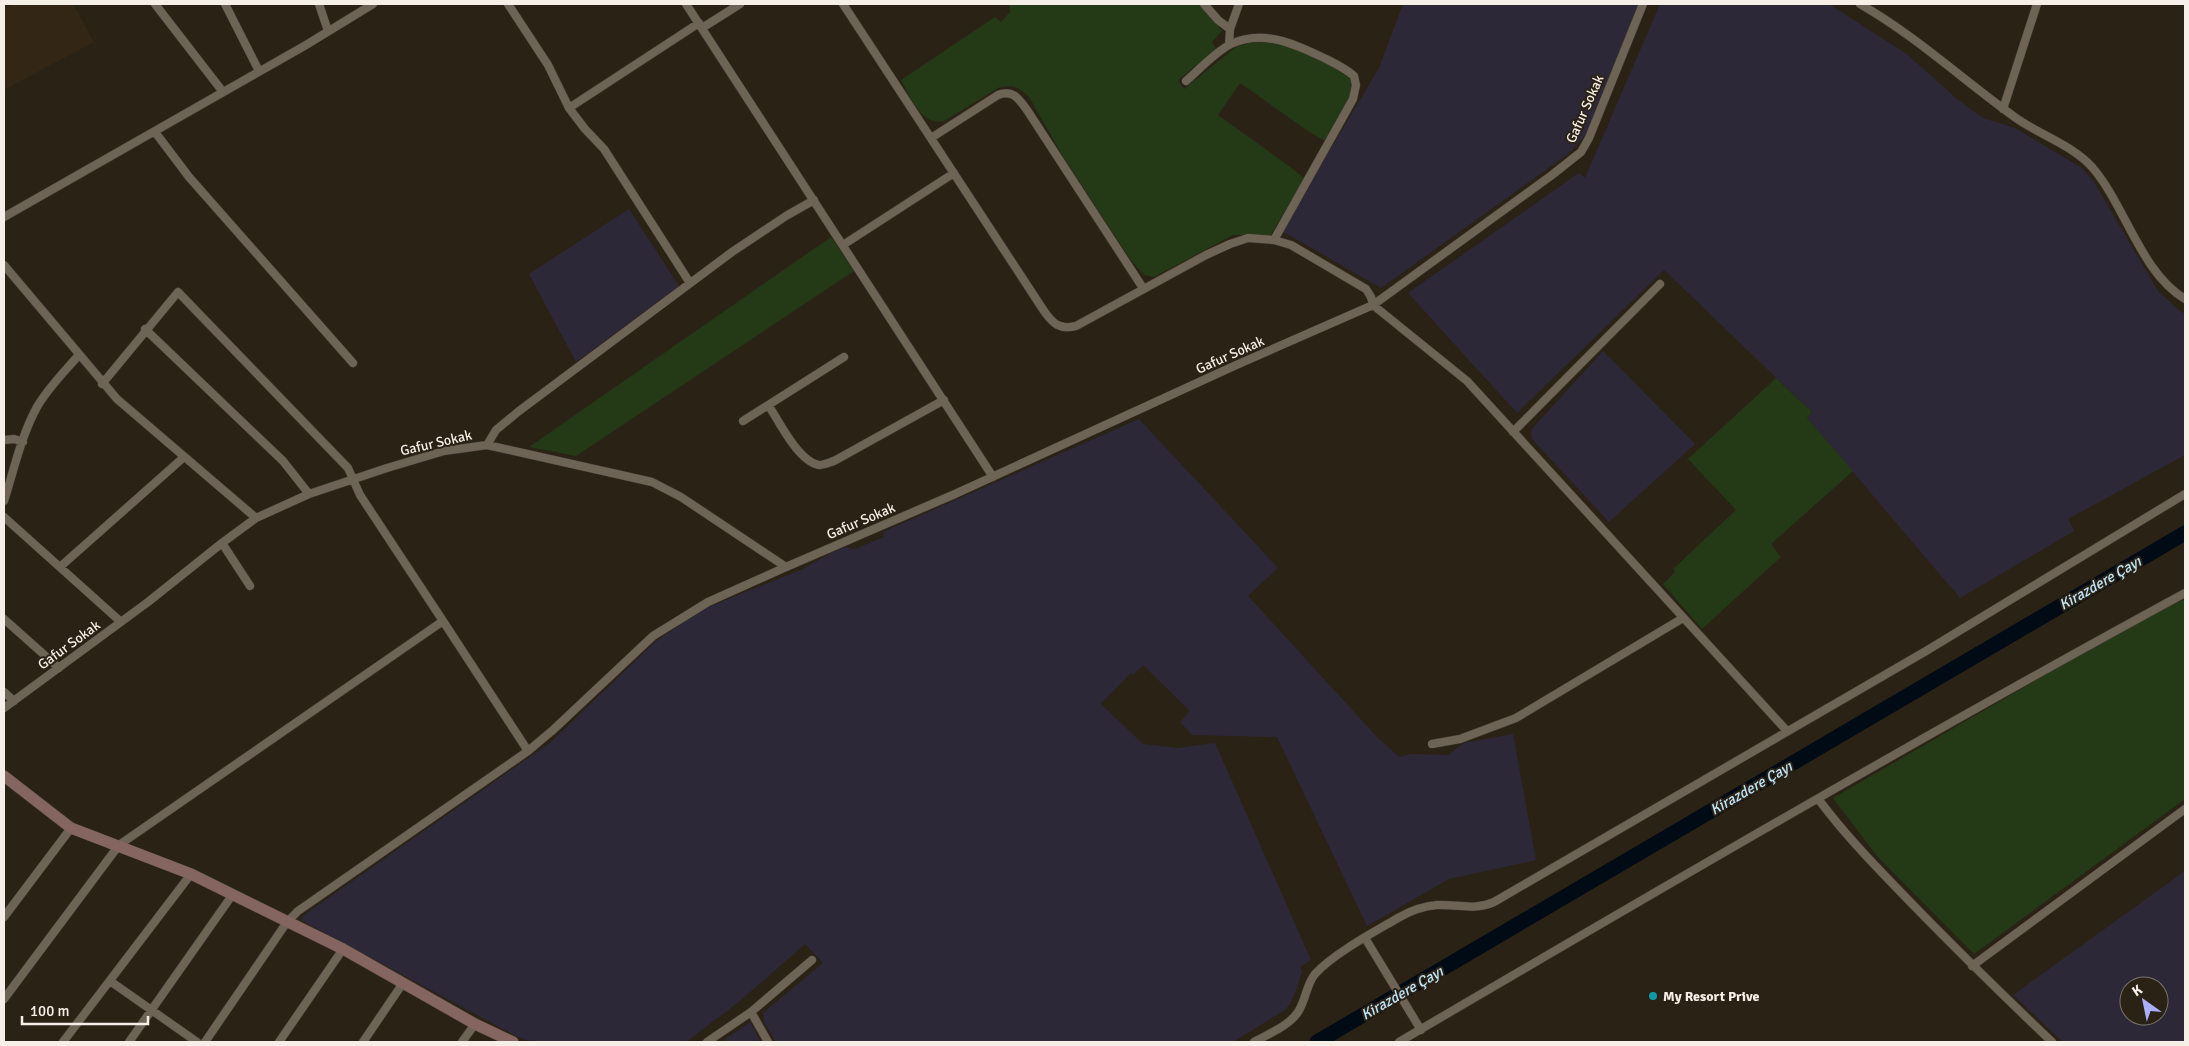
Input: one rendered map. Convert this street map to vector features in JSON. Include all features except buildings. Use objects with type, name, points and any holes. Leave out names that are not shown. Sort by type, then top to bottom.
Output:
[{"type":"street","points":[[155,4],[224,92]]},
{"type":"street","points":[[226,4],[259,71]]},
{"type":"street","points":[[318,4],[328,31]]},
{"type":"street","points":[[4,217],[224,92],[373,4]]},
{"type":"street","points":[[508,4],[548,65],[569,108],[604,149],[690,283]]},
{"type":"street","points":[[686,4],[993,477]]},
{"type":"street","points":[[569,108],[740,4]]},
{"type":"street","points":[[843,4],[1044,311],[1056,325],[1065,328],[1076,326],[1143,288],[1230,244],[1248,238],[1274,240],[1291,245],[1366,289],[1371,297],[1373,306],[1466,381],[1787,731]]},
{"type":"street","points":[[1204,4],[1218,20],[1230,29]]},
{"type":"street","points":[[1228,45],[1230,29],[1239,4]]},
{"type":"street","name":"Gafur Sokak","points":[[4,708],[121,622],[222,542],[256,518],[309,494],[444,451],[486,445],[652,482],[689,502],[786,567],[993,477],[1234,366],[1373,306],[1581,152],[1592,130],[1643,4]]},
{"type":"street","points":[[1860,4],[1916,41],[2003,108],[2082,158],[2092,167],[2158,275],[2185,299]]},
{"type":"street","points":[[2003,108],[2037,4]]},
{"type":"street","points":[[1186,80],[1228,45],[1254,38],[1286,41],[1342,67],[1354,76],[1356,80],[1353,99],[1274,240]]},
{"type":"street","points":[[931,138],[998,96],[1005,93],[1012,94],[1027,110],[1143,288]]},
{"type":"street","points":[[154,132],[189,177],[353,363]]},
{"type":"street","points":[[843,245],[954,173]]},
{"type":"street","points":[[486,445],[505,422],[690,283],[786,216],[814,200]]},
{"type":"street","points":[[4,265],[102,384],[256,518]]},
{"type":"street","points":[[1513,432],[1660,284]]},
{"type":"street","points":[[102,384],[145,329],[178,292],[338,457],[354,479],[360,495],[528,751]]},
{"type":"street","points":[[145,329],[282,461],[309,494]]},
{"type":"street","points":[[4,502],[23,442],[38,406],[49,389],[78,356]]},
{"type":"street","points":[[743,421],[844,357]]},
{"type":"street","points":[[768,406],[800,453],[808,461],[820,465],[834,461],[944,400]]},
{"type":"street","points":[[4,440],[14,439],[23,442]]},
{"type":"street","points":[[60,567],[184,457]]},
{"type":"street","points":[[1254,1042],[1293,1018],[1298,1012],[1308,984],[1330,961],[1398,918],[1426,906],[1439,905],[1474,908],[1494,902],[1926,652],[2185,494]]},
{"type":"street","points":[[4,517],[121,622]]},
{"type":"street","points":[[222,542],[250,586]]},
{"type":"street","points":[[205,1042],[287,922],[298,911],[528,751],[653,636],[708,602],[786,567]]},
{"type":"street","points":[[1399,1042],[2047,668],[2185,593]]},
{"type":"street","points":[[1432,744],[1460,739],[1516,718],[1683,618]]},
{"type":"street","points":[[4,619],[59,668]]},
{"type":"street","points":[[4,999],[118,845],[443,621]]},
{"type":"street","points":[[4,692],[14,701]]},
{"type":"street","points":[[4,776],[71,828],[191,874],[343,949],[475,1024],[513,1042]]},
{"type":"street","points":[[1819,800],[1846,835],[1972,966],[2052,1042]]},
{"type":"street","points":[[1972,966],[2185,809]]},
{"type":"street","points":[[4,917],[71,828]]},
{"type":"street","points":[[63,1042],[191,874]]},
{"type":"street","points":[[129,1042],[232,894]]},
{"type":"street","points":[[1365,938],[1421,1030]]},
{"type":"street","points":[[279,1042],[343,949]]},
{"type":"street","points":[[707,1042],[751,1012],[812,960]]},
{"type":"street","points":[[110,981],[196,1042]]},
{"type":"street","points":[[363,1042],[403,983]]},
{"type":"street","points":[[751,1012],[768,1042]]},
{"type":"street","points":[[462,1042],[475,1024]]},
{"type":"shaded area","points":[[15,4],[73,4],[94,42],[4,90],[4,8]]},
{"type":"shaded area","points":[[1403,4],[1640,4],[1586,135],[1568,154],[1381,288],[1282,231],[1379,68]]},
{"type":"shaded area","points":[[1660,4],[1829,4],[1908,55],[1957,99],[1983,118],[2015,128],[2082,168],[2094,182],[2158,291],[2185,314],[2185,455],[2068,519],[2074,531],[1960,598],[1807,418],[1812,412],[1664,270],[1517,413],[1408,293],[1579,173],[1585,178]]},
{"type":"shaded area","points":[[629,209],[679,286],[576,362],[529,274]]},
{"type":"shaded area","points":[[1603,351],[1695,444],[1609,522],[1532,439],[1531,430]]},
{"type":"shaded area","points":[[1139,419],[1278,568],[1248,596],[1377,737],[1399,757],[1411,754],[1448,755],[1464,743],[1513,734],[1536,860],[1449,879],[1367,926],[1277,737],[1192,735],[1180,722],[1190,711],[1143,665],[1133,675],[1131,673],[1101,704],[1143,744],[1178,748],[1215,743],[1311,960],[1300,967],[1302,972],[1297,988],[1290,1004],[1285,1010],[1233,1042],[776,1042],[764,1022],[763,1013],[823,963],[805,944],[740,1001],[686,1042],[533,1042],[518,1037],[301,920],[304,915],[551,742],[655,642],[701,610],[801,570],[835,551],[846,547],[855,549],[884,537],[883,532]]},
{"type":"shaded area","points":[[2185,871],[2185,1041],[2063,1042],[2013,995]]},
{"type":"shaded area","points":[[750,1022],[761,1042],[721,1042]]},
{"type":"green space","points":[[1009,4],[1200,4],[1222,31],[1212,42],[1216,49],[1178,80],[1184,89],[1236,47],[1252,42],[1272,42],[1297,48],[1343,69],[1352,78],[1354,90],[1327,142],[1308,131],[1240,83],[1218,115],[1304,178],[1271,235],[1233,235],[1154,277],[1144,275],[1130,259],[1061,153],[1029,97],[1022,91],[1012,86],[998,88],[944,121],[936,122],[923,115],[918,109],[901,80],[995,17],[1001,22],[1010,12]]},
{"type":"green space","points":[[831,237],[854,271],[576,456],[529,447]]},
{"type":"green space","points":[[1776,378],[1812,412],[1807,418],[1853,471],[1771,544],[1781,557],[1702,629],[1663,584],[1675,572],[1673,569],[1736,510],[1688,459]]},
{"type":"green space","points":[[2185,600],[2185,799],[1974,954],[1877,856],[1833,798],[2059,667],[2165,608]]},
{"type":"waterway","name":"Kirazdere Çayı","points":[[1317,1042],[2185,533]]},
{"type":"place","name":"My Resort Prive","points":[[1653,996]]}]
